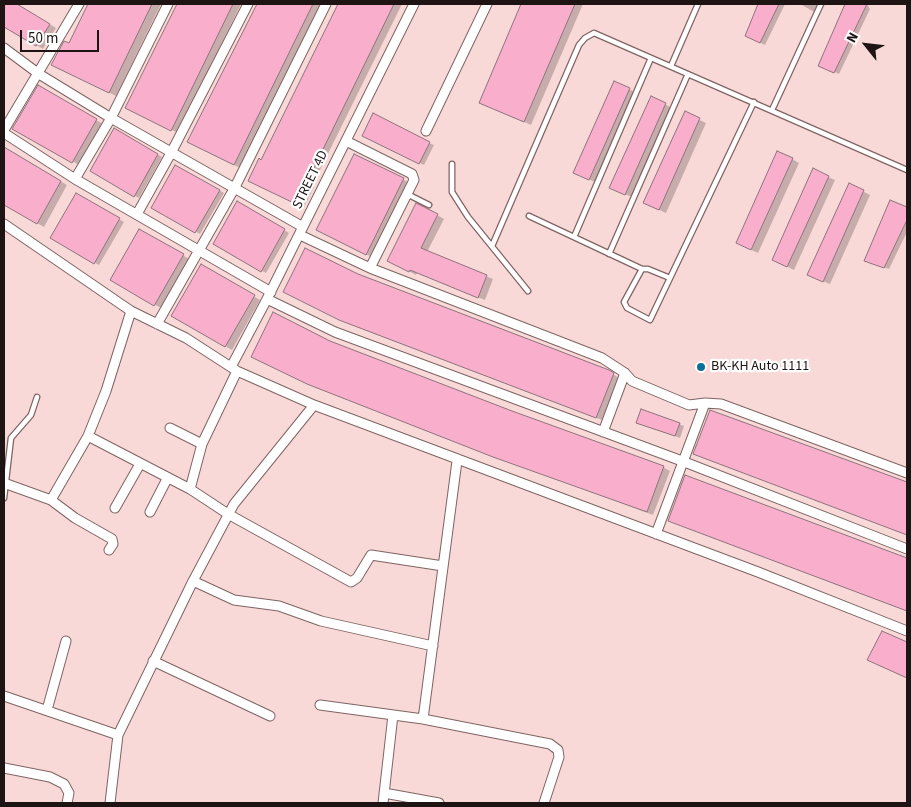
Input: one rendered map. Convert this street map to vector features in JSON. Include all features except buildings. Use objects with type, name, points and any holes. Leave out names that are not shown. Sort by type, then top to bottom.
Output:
[{"type":"street","points":[[79,4],[4,131],[75,179],[200,250],[269,296],[335,332],[682,461],[907,549]]},
{"type":"street","points":[[75,179],[111,118],[168,4]]},
{"type":"street","points":[[137,214],[171,153],[248,4]]},
{"type":"street","points":[[157,324],[234,189],[326,4]]},
{"type":"street","name":"STREET 4D","points":[[190,489],[202,444],[234,369],[414,4]]},
{"type":"street","points":[[426,131],[487,4]]},
{"type":"street","points":[[4,48],[39,74],[111,118],[234,189],[301,231],[370,268],[602,358],[625,372],[632,381],[690,405],[705,403],[721,404],[907,474]]},
{"type":"street","points":[[346,141],[412,174],[414,180],[370,268]]},
{"type":"street","points":[[4,224],[131,311],[186,338],[234,369],[314,406],[656,534],[907,631]]},
{"type":"street","points":[[51,500],[88,436],[106,391],[131,311]]},
{"type":"street","points":[[603,432],[625,372]]},
{"type":"street","points":[[656,534],[705,403]]},
{"type":"street","points":[[110,803],[118,735],[193,581],[228,514],[248,484],[276,454],[314,406]]},
{"type":"street","points":[[170,428],[202,444]]},
{"type":"street","points":[[88,436],[190,489],[228,514],[351,582],[357,578],[371,556],[442,566]]},
{"type":"street","points":[[423,719],[442,566],[458,460]]},
{"type":"street","points":[[115,508],[140,464]]},
{"type":"street","points":[[150,512],[168,479]]},
{"type":"street","points":[[5,484],[51,500],[75,518],[112,539],[113,544],[109,550]]},
{"type":"street","points":[[193,581],[234,600],[279,606],[321,621],[433,646]]},
{"type":"street","points":[[47,710],[66,641]]},
{"type":"street","points":[[153,661],[270,716]]},
{"type":"street","points":[[4,696],[118,735]]},
{"type":"street","points":[[320,705],[423,719],[550,744],[558,750],[559,758],[544,803]]},
{"type":"street","points":[[383,803],[393,715]]},
{"type":"street","points":[[4,768],[50,777],[64,784],[68,792],[67,803]]},
{"type":"street","points":[[384,793],[439,803]]},
{"type":"lane","points":[[671,66],[698,4]]},
{"type":"lane","points":[[772,110],[821,4]]},
{"type":"lane","points":[[492,246],[579,45],[585,38],[594,33],[907,170]]},
{"type":"lane","points":[[574,237],[651,58]]},
{"type":"lane","points":[[609,254],[688,74]]},
{"type":"lane","points":[[642,269],[624,302],[627,308],[650,320],[754,102]]},
{"type":"lane","points":[[452,164],[452,192],[468,218],[528,292]]},
{"type":"lane","points":[[407,194],[429,206]]},
{"type":"lane","points":[[529,216],[642,269],[648,268],[670,278]]},
{"type":"lane","points":[[4,498],[12,438],[31,415],[37,398]]},
{"type":"place","name":"BK-KH Auto 1111","points":[[701,367]]}]
